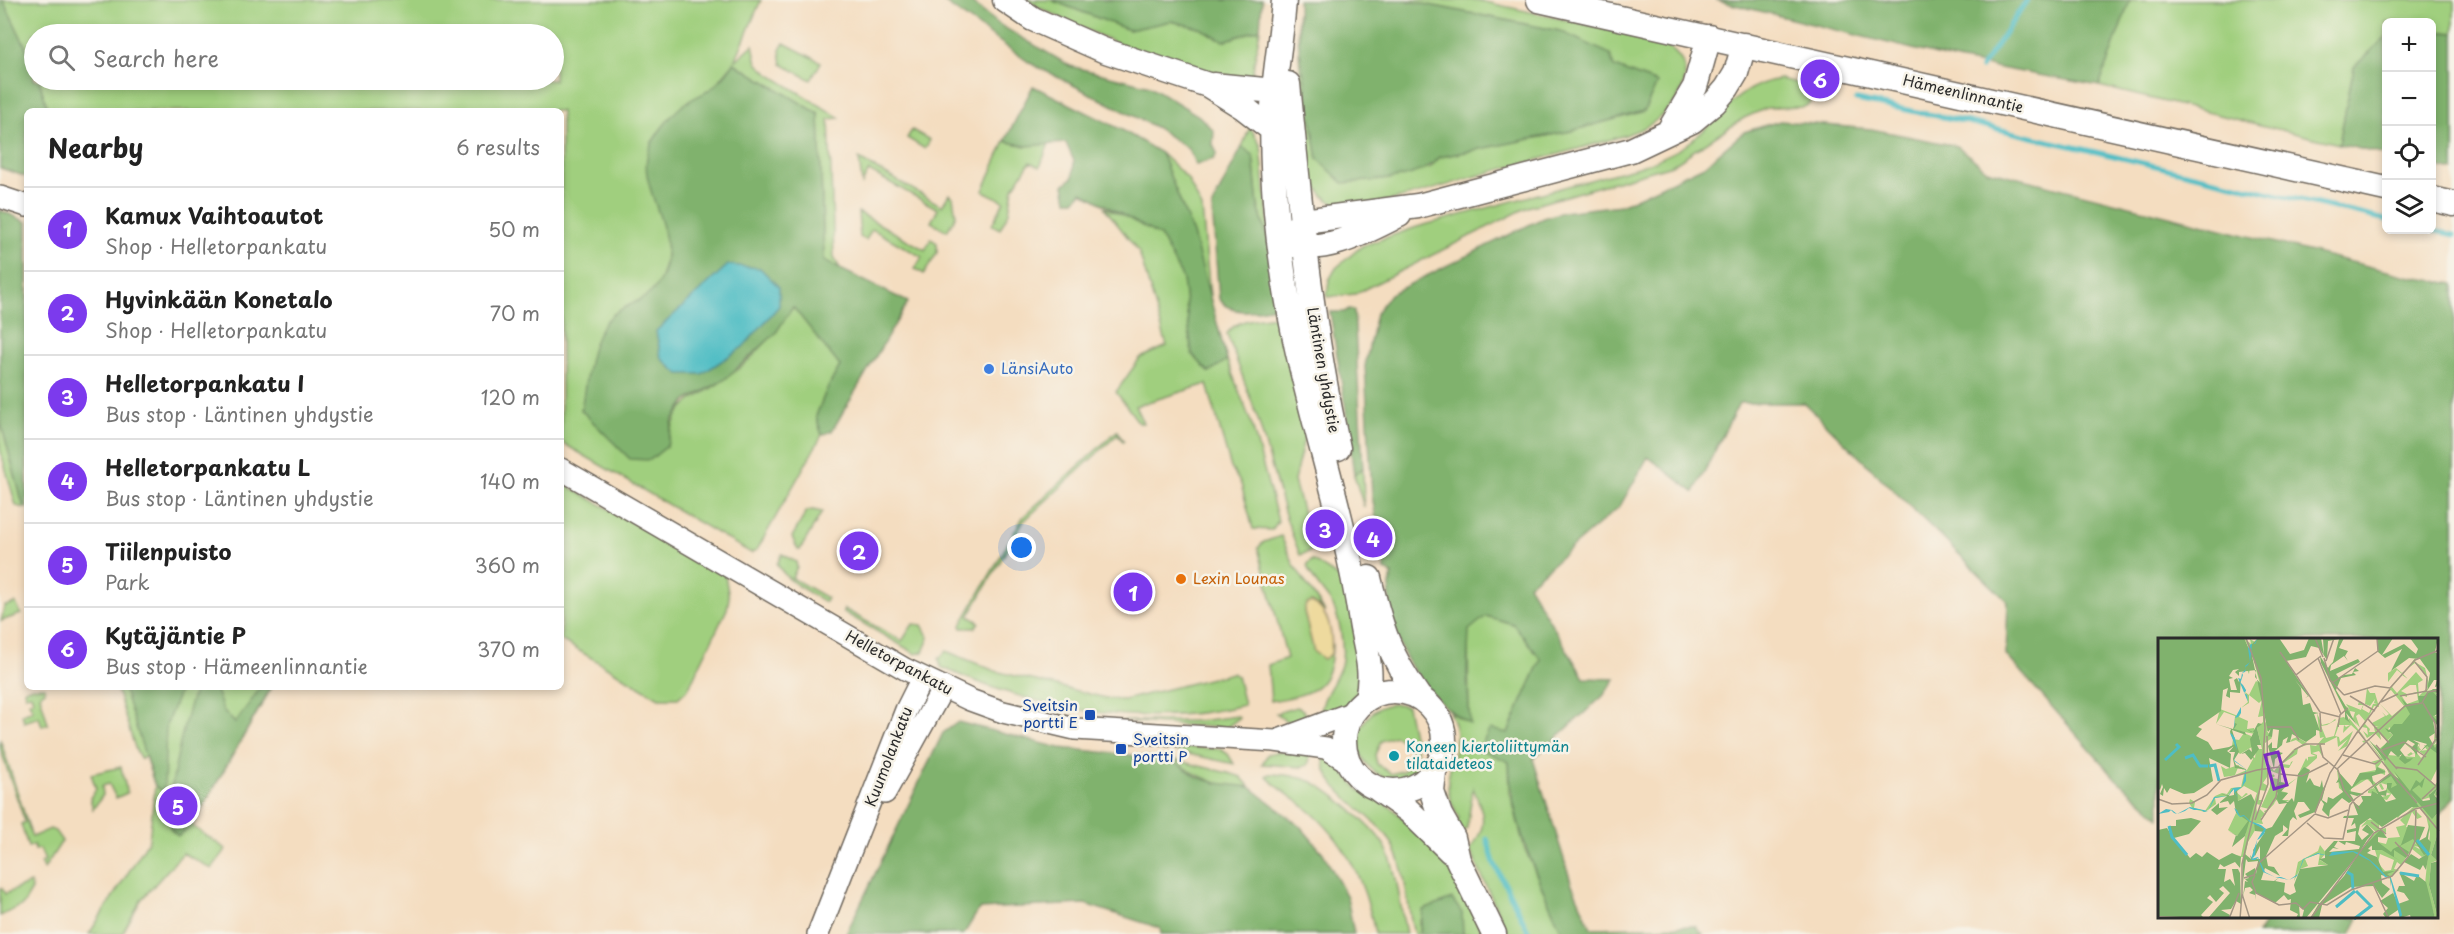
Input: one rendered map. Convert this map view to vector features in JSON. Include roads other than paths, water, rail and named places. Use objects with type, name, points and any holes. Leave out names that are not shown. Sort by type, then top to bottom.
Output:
[{"type":"main road","points":[[1005,0],[1033,19],[1103,50],[1208,85],[1274,92]]},
{"type":"main road","name":"Läntinen yhdystie","points":[[1284,0],[1274,92],[1280,240],[1295,337],[1355,577],[1371,667],[1371,683],[1359,705]]},
{"type":"main road","name":"Hämeenlinnantie","points":[[1539,0],[2382,188]]},
{"type":"main road","name":"Läntinen yhdystie","points":[[1282,28],[1303,248],[1331,418],[1372,592],[1389,648],[1398,668],[1419,698]]},
{"type":"main road","points":[[1665,136],[1695,87],[1709,38]]},
{"type":"main road","points":[[1280,240],[1300,224],[1418,206],[1572,168],[1631,150],[1665,136],[1692,121],[1727,88],[1736,73],[1744,45]]},
{"type":"main road","points":[[1208,85],[1244,107],[1274,131]]},
{"type":"main road","points":[[2436,200],[2454,204]]},
{"type":"main road","points":[[1280,240],[1303,248],[1349,238],[1418,206]]},
{"type":"main road","points":[[1458,860],[1409,811],[1366,783],[1347,761],[1343,737],[1359,705],[1398,691],[1419,698],[1436,714],[1444,735],[1442,755],[1434,772],[1432,792],[1453,838],[1458,860],[1494,934]]},
{"type":"main road","points":[[1378,789],[1389,792],[1408,790],[1423,783],[1434,772]]},
{"type":"street","points":[[0,197],[24,205]]},
{"type":"street","name":"Helletorpankatu","points":[[564,471],[922,678],[1003,712],[1075,729],[1275,741],[1326,748],[1347,761]]},
{"type":"street","name":"Kuumolankatu","points":[[818,934],[906,710],[922,678]]},
{"type":"street","name":"Kuumolankatu","points":[[857,837],[904,760],[943,688]]},
{"type":"street","name":"Helletorpankatu","points":[[1275,741],[1359,705]]},
{"type":"water","points":[[728,265],[760,268],[779,287],[779,306],[743,347],[702,374],[679,374],[661,358],[656,331]]},
{"type":"waterway","points":[[1981,68],[2027,0]]},
{"type":"waterway","points":[[1856,100],[1968,122],[2382,219]]},
{"type":"waterway","points":[[2436,231],[2454,235]]},
{"type":"waterway","points":[[1487,839],[1494,863],[1530,934]]},
{"type":"place","name":"Kytäjäntie P","points":[[1820,79]]},
{"type":"place","name":"LänsiAuto","points":[[989,369]]},
{"type":"place","name":"Helletorpankatu I","points":[[1325,529]]},
{"type":"place","name":"Helletorpankatu L","points":[[1373,538]]},
{"type":"place","name":"Hyvinkään Konetalo","points":[[859,551]]},
{"type":"place","name":"Lexin Lounas","points":[[1181,579]]},
{"type":"place","name":"Kamux Vaihtoautot","points":[[1133,592]]},
{"type":"place","name":"Sveitsin portti E","points":[[1090,715]]},
{"type":"place","name":"Sveitsin portti P","points":[[1121,749]]},
{"type":"place","name":"Koneen kiertoliittymän tilataideteos","points":[[1394,756]]},
{"type":"place","name":"Tiilenpuisto","points":[[178,806]]}]
